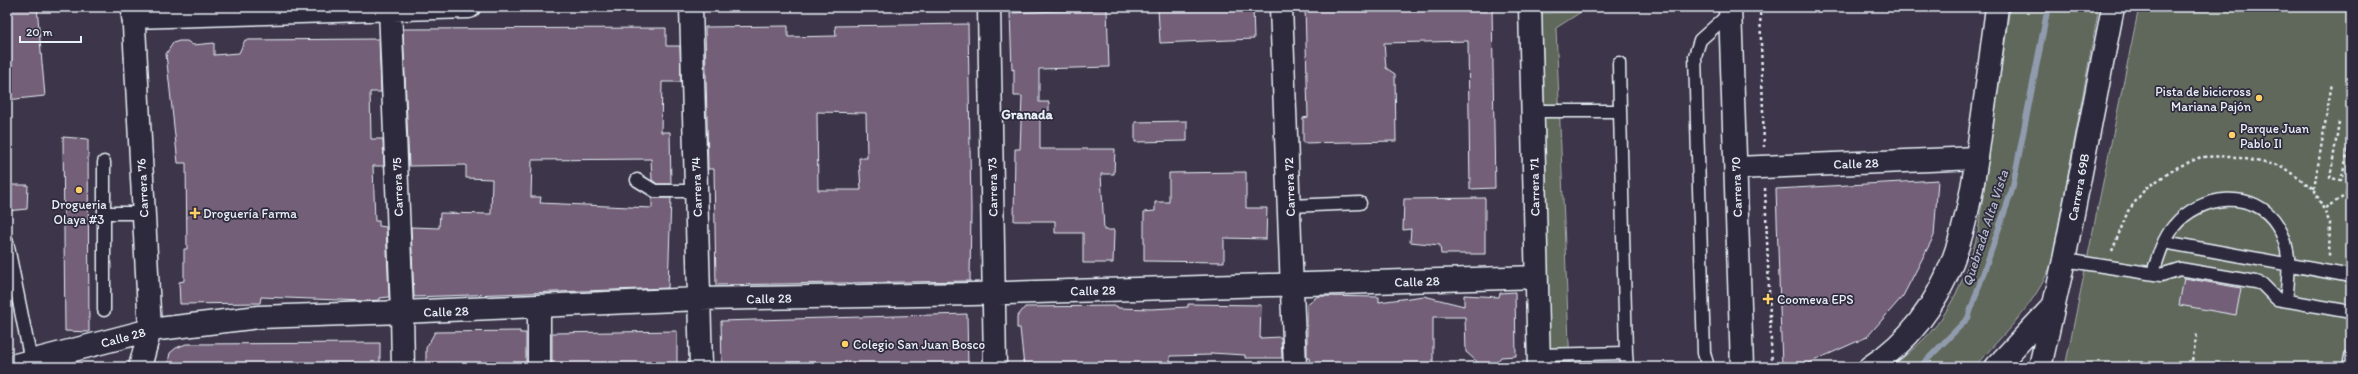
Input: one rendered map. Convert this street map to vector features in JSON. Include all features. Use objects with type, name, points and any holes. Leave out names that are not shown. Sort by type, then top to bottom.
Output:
[{"type":"street","points":[[133,12],[469,7]]},
{"type":"street","name":"Carrera 74","points":[[691,7],[702,367]]},
{"type":"street","name":"Carrera 73","points":[[989,7],[995,367]]},
{"type":"street","name":"Carrera 72","points":[[1280,7],[1290,206],[1295,367]]},
{"type":"street","name":"Carrera 71","points":[[1530,7],[1539,361]]},
{"type":"street","points":[[1870,367],[1895,348],[1926,314],[1947,277],[1964,230],[1977,158],[1997,7]]},
{"type":"street","name":"Carrera 69B","points":[[2040,367],[2064,260],[2113,7]]},
{"type":"street","name":"Carrera 75","points":[[390,8],[403,367]]},
{"type":"street","name":"Carrera 70","points":[[1730,10],[1742,367]]},
{"type":"street","name":"Carrera 76","points":[[133,12],[150,330],[140,367]]},
{"type":"street","name":"Calle 28","points":[[1736,168],[1977,158]]},
{"type":"street","name":"Calle 28","points":[[8,367],[150,330],[251,318],[539,307],[699,299],[1292,285],[1536,277]]},
{"type":"street","points":[[1996,367],[2054,305]]},
{"type":"street","points":[[539,307],[540,367]]},
{"type":"street","points":[[1734,367],[1741,342]]},
{"type":"lane","points":[[1708,367],[1704,353],[1695,56],[1700,40],[1730,10]]},
{"type":"lane","points":[[1619,64],[1627,367]]},
{"type":"lane","points":[[1533,111],[1620,111]]},
{"type":"lane","points":[[104,162],[104,310]]},
{"type":"lane","points":[[637,180],[655,191],[696,191]]},
{"type":"lane","points":[[2153,273],[2164,242],[2174,226],[2188,212],[2206,203],[2226,199],[2244,201],[2258,206],[2278,226],[2285,242],[2290,265],[2286,300]]},
{"type":"lane","points":[[1290,206],[1360,203]]},
{"type":"lane","points":[[104,213],[144,214]]},
{"type":"lane","points":[[7,242],[11,289],[30,361]]},
{"type":"lane","points":[[2164,242],[2351,276]]},
{"type":"lane","points":[[2064,260],[2166,275],[2180,269],[2256,282],[2262,284],[2273,297],[2351,312]]},
{"type":"lane","points":[[1539,361],[1626,353]]},
{"type":"lane","points":[[2349,367],[2351,357]]},
{"type":"path","points":[[2314,189],[2332,84]]},
{"type":"path","points":[[2339,122],[2330,178],[2341,180],[2351,138]]},
{"type":"path","points":[[2346,195],[2351,171]]},
{"type":"path","points":[[2325,208],[2351,192]]},
{"type":"path","points":[[2191,367],[2197,333]]},
{"type":"green space","points":[[2010,7],[2099,7],[2052,262],[2046,277],[2028,305],[2007,331],[1974,367],[1892,367],[1923,340],[1937,325],[1959,287],[1970,260],[1978,232]]},
{"type":"green space","name":"Parque Juan Pablo II","points":[[2139,7],[2351,7],[2351,367],[2065,367]]},
{"type":"green space","points":[[1581,12],[1556,28],[1570,367],[1550,367],[1542,13]]},
{"type":"building","points":[[7,7],[37,7],[45,96],[7,100]]},
{"type":"building","points":[[1253,7],[1254,39],[1160,43],[1158,9]]},
{"type":"building","points":[[1305,7],[1492,7],[1495,188],[1470,189],[1468,41],[1384,43],[1386,68],[1395,74],[1396,141],[1303,143],[1303,118],[1308,117]]},
{"type":"building","points":[[1107,9],[1109,67],[1039,69],[1039,102],[1049,102],[1049,118],[1040,118],[1040,149],[1115,149],[1114,174],[1101,174],[1104,230],[1114,230],[1113,263],[1083,263],[1083,233],[1055,233],[1055,221],[1014,221],[1015,149],[1020,149],[1022,96],[1014,96],[1014,69],[1012,70],[1010,13]]},
{"type":"building","points":[[968,24],[971,209],[970,281],[716,285],[714,169],[708,169],[705,27],[788,26],[788,37],[836,36],[835,26]],"holes":[[[817,112],[866,113],[867,158],[859,158],[861,190],[818,190]]]},
{"type":"building","points":[[666,28],[666,46],[680,46],[681,82],[662,82],[661,132],[670,132],[671,184],[657,184],[652,180],[651,159],[532,160],[531,197],[541,197],[540,203],[652,208],[652,198],[671,198],[668,288],[414,297],[411,227],[439,228],[440,213],[491,214],[492,179],[466,178],[466,165],[409,166],[403,29]]},
{"type":"building","points":[[379,39],[381,92],[370,92],[371,139],[383,139],[384,166],[373,166],[375,221],[379,221],[379,226],[386,227],[389,297],[380,298],[380,300],[364,301],[261,297],[260,303],[180,304],[179,282],[184,281],[184,249],[187,249],[186,163],[178,163],[166,54],[173,43],[187,41],[193,45],[214,43],[214,55],[239,53],[245,40]]},
{"type":"building","points":[[1187,121],[1187,141],[1135,142],[1135,122]]},
{"type":"building","points":[[63,137],[88,139],[89,332],[65,331]]},
{"type":"building","points":[[1246,172],[1246,208],[1267,208],[1266,239],[1224,238],[1224,262],[1144,261],[1144,212],[1155,211],[1155,202],[1169,202],[1169,173]]},
{"type":"building","points":[[1938,180],[1934,236],[1903,296],[1867,337],[1800,367],[1782,367],[1776,189]]},
{"type":"building","points":[[7,185],[28,185],[27,209],[7,211]]},
{"type":"building","points":[[1485,198],[1485,254],[1441,254],[1440,245],[1410,242],[1411,229],[1403,230],[1404,199]]},
{"type":"building","points":[[2184,278],[2241,288],[2236,315],[2179,305]]},
{"type":"building","points":[[1515,292],[1516,356],[1501,357],[1493,367],[1483,367],[1466,352],[1465,317],[1433,317],[1433,367],[1310,367],[1309,358],[1307,358],[1307,304],[1318,296],[1379,297],[1379,302],[1424,296],[1464,306],[1464,295],[1499,297],[1500,293]]},
{"type":"building","points":[[1188,304],[1261,305],[1260,338],[1281,337],[1282,358],[1245,358],[1245,355],[1211,353],[1211,355],[1170,356],[1170,367],[1024,367],[1020,328],[1017,328],[1017,317],[1025,307],[1117,306],[1118,308],[1151,309],[1188,307]]},
{"type":"building","name":"Colegio San Juan Bosco","points":[[967,314],[968,367],[722,367],[721,321]]},
{"type":"building","points":[[520,331],[520,333],[526,333],[526,367],[426,367],[426,348],[435,332]]},
{"type":"building","points":[[677,331],[677,367],[552,367],[552,333]]},
{"type":"building","points":[[380,343],[380,367],[167,367],[170,353],[176,348],[186,344]]},
{"type":"waterway","name":"Quebrada Alta Vista","points":[[1920,367],[1968,318],[2012,190],[2048,7]]},
{"type":"place","name":"Pista de bicicross Mariana Pajón","points":[[2259,98]]},
{"type":"place","name":"Parque Juan Pablo II","points":[[2232,135]]},
{"type":"place","name":"Drogueria Olaya #3","points":[[79,190]]},
{"type":"place","name":"Droguería Farma","points":[[195,213]]},
{"type":"place","name":"Coomeva EPS","points":[[1768,299]]},
{"type":"place","name":"Colegio San Juan Bosco","points":[[845,344]]},
{"type":"district","name":"Granada","points":[[1027,114]]}]
